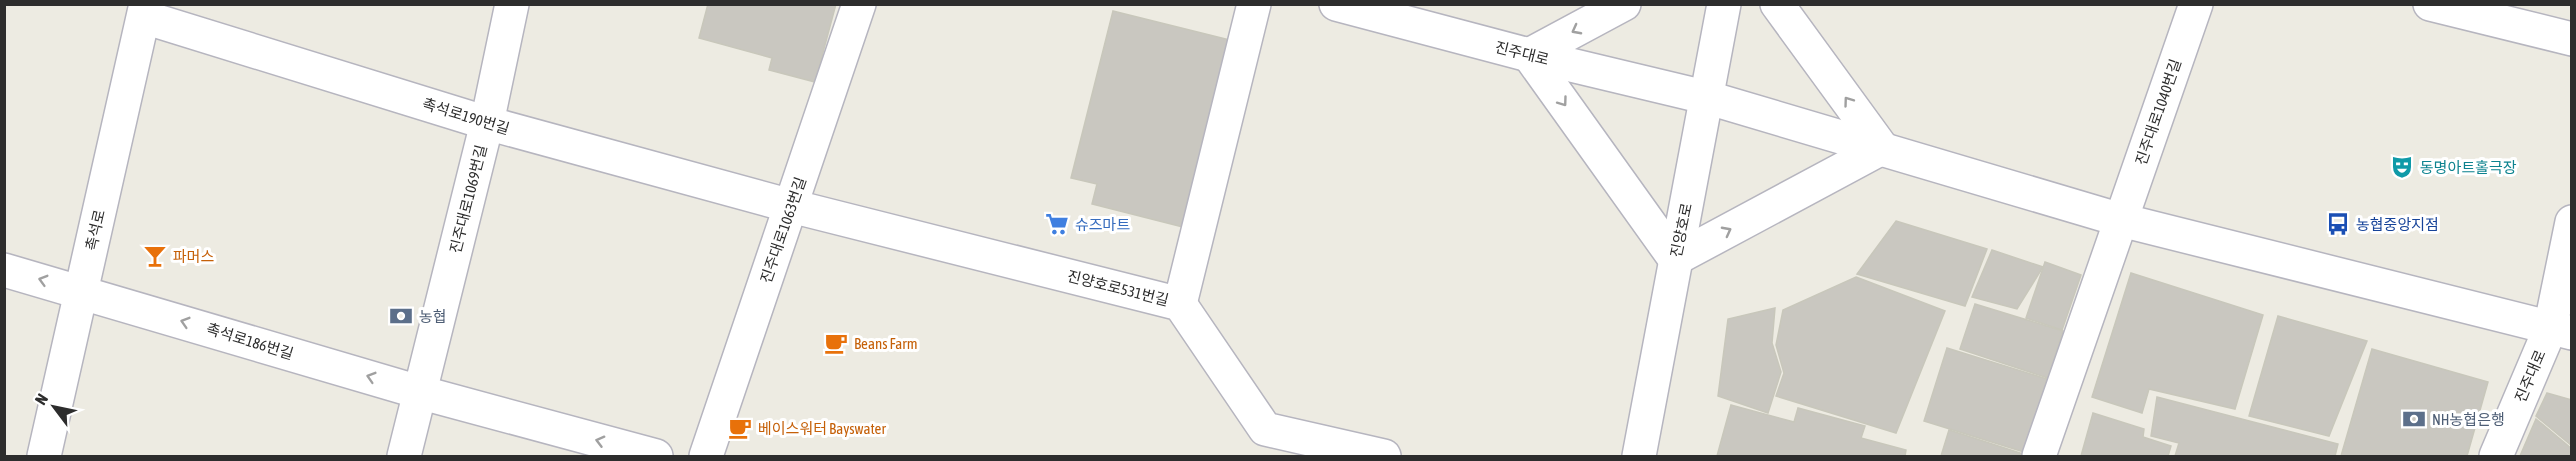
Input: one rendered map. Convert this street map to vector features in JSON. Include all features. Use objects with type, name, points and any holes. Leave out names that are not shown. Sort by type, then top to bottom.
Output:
[{"type":"street","name":"진주대로1069번길","points":[[419,392],[487,123],[512,4]]},
{"type":"street","name":"진주대로1063번길","points":[[706,456],[859,4]]},
{"type":"street","points":[[1180,304],[1254,4]]},
{"type":"street","name":"진주대로","points":[[1336,4],[1529,55],[1708,98],[2121,220],[2561,331]]},
{"type":"street","points":[[1624,4],[1529,55],[1675,259],[1882,148],[1777,4]]},
{"type":"street","name":"진양호로","points":[[1639,456],[1724,4]]},
{"type":"street","name":"진주대로1040번길","points":[[2039,456],[2196,4]]},
{"type":"street","points":[[2430,4],[2571,39]]},
{"type":"street","name":"촉석로190번길","points":[[145,11],[487,123],[791,206]]},
{"type":"street","name":"촉석로","points":[[44,456],[145,11]]},
{"type":"street","name":"진양호로531번길","points":[[791,206],[1180,304],[1262,443],[1384,456]]},
{"type":"street","name":"진주대로","points":[[2496,456],[2561,331],[2571,222]]},
{"type":"street","name":"촉석로186번길","points":[[4,270],[419,392],[656,456]]},
{"type":"street","points":[[404,456],[419,392]]},
{"type":"building","points":[[708,4],[836,4],[815,82],[769,70],[772,58],[699,38]]},
{"type":"building","points":[[1113,11],[1234,41],[1187,228],[1092,204],[1097,184],[1071,178]]},
{"type":"building","points":[[1896,221],[1987,249],[1965,306],[1857,274]]},
{"type":"building","points":[[1992,250],[2043,267],[2017,309],[1972,297]]},
{"type":"building","points":[[2045,262],[2081,275],[2062,330],[2026,318]]},
{"type":"building","points":[[2131,273],[2263,315],[2235,409],[2149,389],[2142,413],[2092,397]]},
{"type":"building","points":[[1856,277],[1945,311],[1896,433],[1776,396],[1784,373],[1776,345],[1783,310]]},
{"type":"building","points":[[1975,304],[2063,331],[2048,378],[1960,349]]},
{"type":"building","points":[[1775,308],[1772,343],[1781,372],[1768,413],[1718,396],[1728,319]]},
{"type":"building","points":[[2278,316],[2367,341],[2329,436],[2249,416]]},
{"type":"building","points":[[1947,348],[2047,379],[2024,452],[1924,421]]},
{"type":"building","name":"NH농협은행","points":[[2372,349],[2488,382],[2467,456],[2341,456]]},
{"type":"building","points":[[2547,393],[2572,400],[2572,446],[2536,416]]},
{"type":"building","points":[[2157,397],[2338,444],[2335,456],[2175,456],[2179,443],[2151,436]]},
{"type":"building","points":[[1731,405],[1794,422],[1798,408],[1865,426],[1861,438],[1906,450],[1905,456],[1717,456]]},
{"type":"building","points":[[2093,413],[2144,429],[2143,437],[2171,446],[2168,456],[2081,456]]},
{"type":"building","points":[[2536,419],[2572,449],[2570,456],[2520,456]]},
{"type":"building","points":[[1949,430],[2023,454],[2022,456],[1941,456]]},
{"type":"place","name":"동명아트홀극장","points":[[2402,167]]},
{"type":"place","name":"슈즈마트","points":[[1057,224]]},
{"type":"place","name":"농협중앙지점","points":[[2338,224]]},
{"type":"place","name":"파머스","points":[[155,256]]},
{"type":"place","name":"농협","points":[[401,316]]},
{"type":"place","name":"Beans Farm","points":[[836,343]]},
{"type":"place","name":"NH농협은행","points":[[2414,419]]},
{"type":"place","name":"베이스워터 Bayswater","points":[[740,428]]}]
